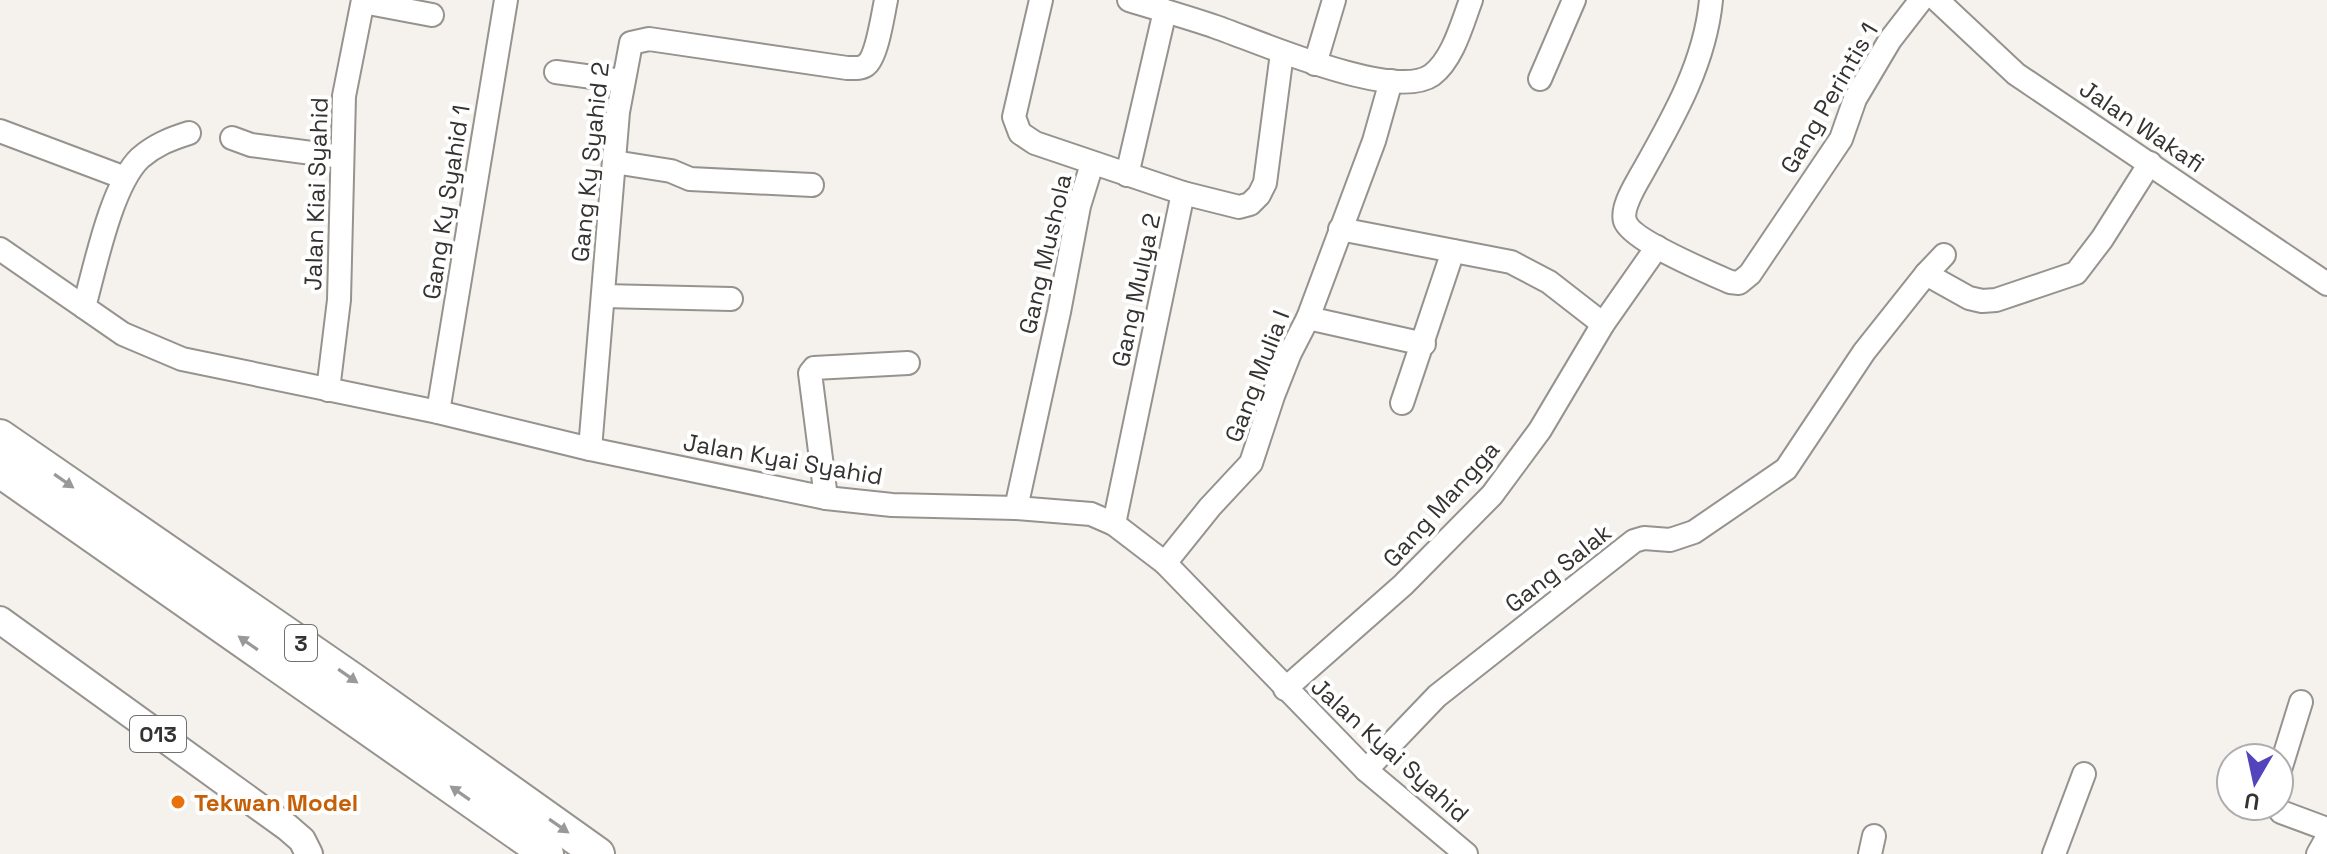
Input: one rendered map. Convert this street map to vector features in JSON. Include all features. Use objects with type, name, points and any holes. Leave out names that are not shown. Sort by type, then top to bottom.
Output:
[{"type":"highway","name":"3","points":[[0,436],[342,671],[598,854]]},
{"type":"highway","name":"3","points":[[0,471],[547,854]]},
{"type":"main road","name":"013","points":[[0,620],[287,827],[302,840],[309,854]]},
{"type":"street","name":"Gang Ky Syahid 1","points":[[438,412],[506,0]]},
{"type":"street","name":"Gang Ky Syahid 2","points":[[590,449],[622,81],[631,43],[649,39],[847,68],[862,67],[868,64],[872,55],[886,0]]},
{"type":"street","points":[[1041,0],[1014,117],[1020,133],[1035,143],[1092,164]]},
{"type":"street","points":[[1129,0],[1218,28],[1315,64],[1391,81],[1419,80],[1431,75],[1454,43],[1471,0]]},
{"type":"street","points":[[1315,64],[1334,0]]},
{"type":"street","points":[[1540,79],[1574,0]]},
{"type":"street","name":"Gang Perintis 1","points":[[1657,247],[1730,282],[1744,281],[1841,139],[1855,99],[1890,40],[1921,0]]},
{"type":"street","name":"Jalan Wakafi","points":[[1937,0],[2016,74],[2327,284]]},
{"type":"street","points":[[363,1],[432,15]]},
{"type":"street","name":"Jalan Kiai Syahid","points":[[328,390],[339,300],[344,96],[363,1]]},
{"type":"street","points":[[1657,247],[1632,231],[1625,221],[1625,211],[1698,60],[1706,33],[1708,1]]},
{"type":"street","points":[[1127,175],[1165,11]]},
{"type":"street","name":"Gang Mulya 2","points":[[1114,524],[1183,193],[1239,207],[1250,204],[1259,195],[1265,183],[1282,53]]},
{"type":"street","points":[[556,72],[622,81]]},
{"type":"street","name":"Gang Mulia I","points":[[1165,563],[1251,463],[1290,353],[1308,318],[1374,141],[1391,81]]},
{"type":"street","points":[[0,131],[125,178]]},
{"type":"street","points":[[84,307],[97,258],[125,178],[139,159],[164,140],[189,133]]},
{"type":"street","points":[[232,138],[251,145],[342,157]]},
{"type":"street","points":[[614,162],[671,171],[690,179],[812,185]]},
{"type":"street","points":[[1926,274],[1969,298],[1982,301],[1996,300],[2076,273],[2102,239],[2150,163]]},
{"type":"street","name":"Gang Mushola","points":[[1016,508],[1079,206],[1092,164],[1183,193]]},
{"type":"street","points":[[1340,229],[1511,262],[1549,282],[1603,324]]},
{"type":"street","name":"Gang Mangga","points":[[1285,689],[1403,585],[1492,495],[1540,430],[1603,324],[1657,247]]},
{"type":"street","name":"Jalan Kyai Syahid","points":[[0,249],[123,334],[182,359],[826,498],[892,505],[1016,508],[1091,514],[1114,524],[1165,563],[1366,770],[1466,854]]},
{"type":"street","points":[[1402,403],[1453,251]]},
{"type":"street","name":"Gang Salak","points":[[1366,770],[1437,696],[1634,541],[1644,538],[1670,540],[1694,532],[1786,469],[1864,352],[1944,255]]},
{"type":"street","points":[[603,296],[731,299]]},
{"type":"street","points":[[1308,318],[1424,344]]},
{"type":"street","points":[[826,498],[810,373],[814,368],[908,363]]},
{"type":"street","points":[[2289,742],[2301,702]]},
{"type":"street","points":[[2054,854],[2084,774]]},
{"type":"street","points":[[2295,817],[2327,829]]},
{"type":"street","points":[[2318,854],[2327,838]]},
{"type":"place","name":"Tekwan Model","points":[[178,802]]}]
